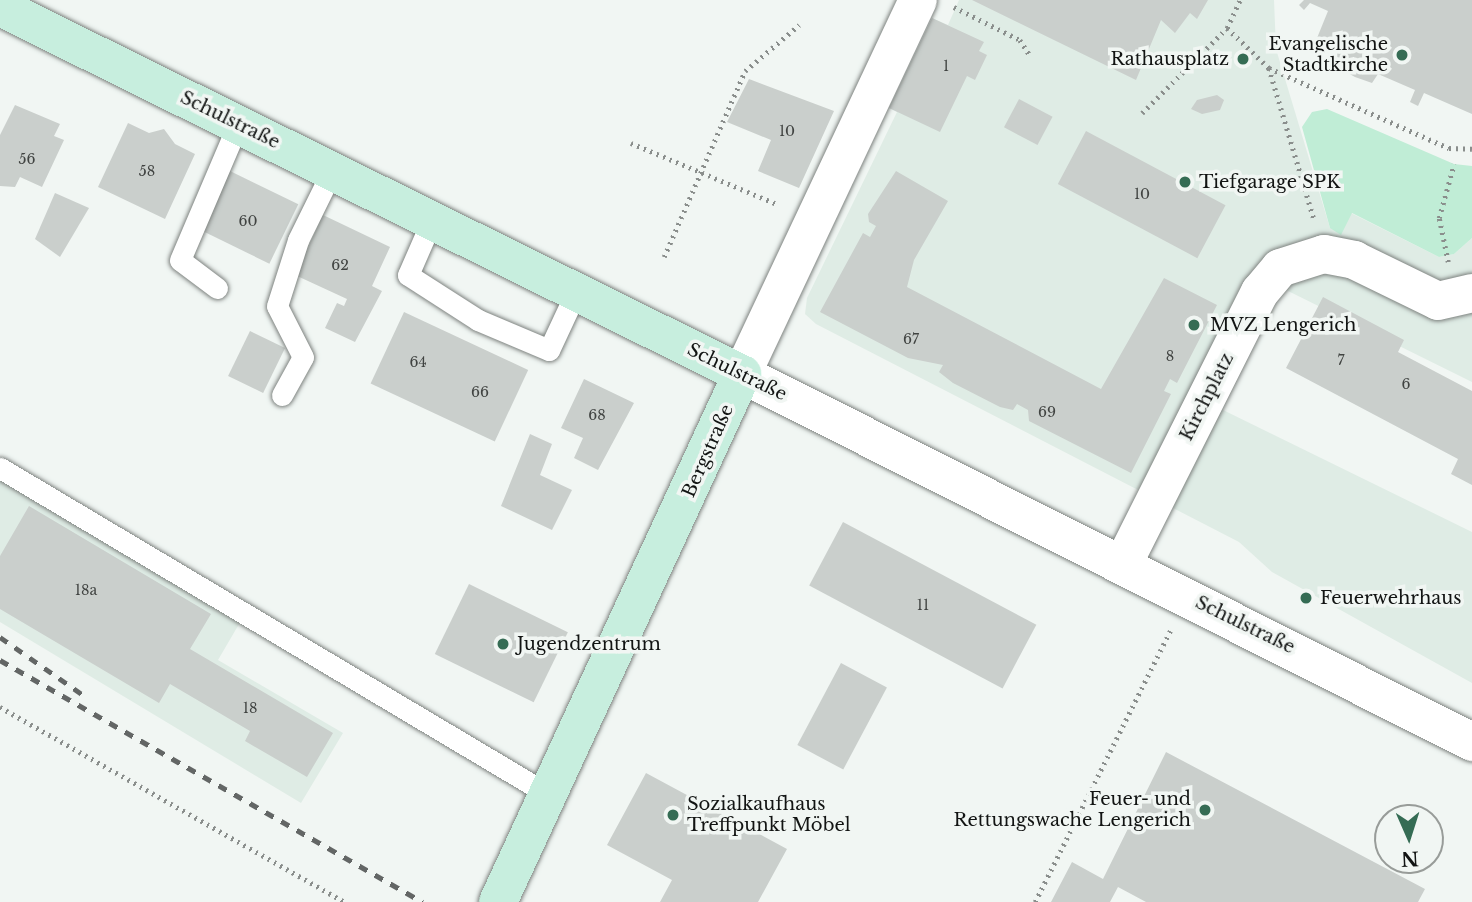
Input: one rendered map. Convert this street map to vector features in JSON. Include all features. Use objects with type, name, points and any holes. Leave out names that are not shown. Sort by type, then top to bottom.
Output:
[{"type":"main road","name":"Schulstraße","points":[[0,7],[742,374]]},
{"type":"main road","name":"Bergstraße","points":[[507,898],[742,374]]},
{"type":"street","name":"Bergstraße","points":[[742,374],[815,221],[934,3]]},
{"type":"street","points":[[1324,254],[1354,260],[1438,300],[1465,295]]},
{"type":"street","name":"Kirchplatz","points":[[1123,564],[1260,292],[1280,268],[1324,254]]},
{"type":"street","name":"Schulstraße","points":[[742,374],[1187,596],[1472,743]]},
{"type":"lane","points":[[217,288],[180,260],[238,124]]},
{"type":"lane","points":[[282,395],[303,358],[277,306],[298,240],[332,171]]},
{"type":"lane","points":[[432,220],[408,275],[478,320],[549,350],[576,292]]},
{"type":"lane","points":[[0,468],[551,796]]},
{"type":"path","points":[[1142,113],[1227,28],[1240,0]]},
{"type":"path","points":[[934,3],[1020,40],[1031,57]]},
{"type":"path","points":[[664,257],[745,71],[799,25]]},
{"type":"path","points":[[1227,28],[1269,68],[1450,148],[1472,149]]},
{"type":"path","points":[[1269,68],[1324,254]]},
{"type":"path","points":[[631,143],[815,221]]},
{"type":"path","points":[[1454,164],[1439,218],[1465,295]]},
{"type":"path","points":[[1035,902],[1187,596]]},
{"type":"path","points":[[0,707],[345,902]]},
{"type":"shaded area","points":[[959,0],[1274,0],[1276,49],[1330,228],[1351,213],[1439,257],[1454,254],[1472,238],[1472,382],[1282,288],[1221,409],[1472,532],[1472,683],[1272,572],[1239,542],[816,324],[805,314],[807,298],[897,112],[889,108],[932,18],[948,25]]},
{"type":"shaded area","points":[[0,473],[242,619],[218,660],[343,733],[301,803],[0,622]]},
{"type":"green space","points":[[1327,109],[1454,164],[1472,166],[1472,238],[1454,254],[1439,257],[1352,213],[1341,235],[1330,228],[1302,127],[1312,112]]},
{"type":"building","points":[[972,0],[1208,0],[1197,19],[1190,13],[1175,33],[1161,20],[1136,80]]},
{"type":"building","name":"Evangelische Stadtkirche","points":[[1304,0],[1472,0],[1472,114],[1424,93],[1418,106],[1410,102],[1415,90],[1378,74],[1372,83],[1355,77],[1335,66],[1339,58],[1317,48],[1309,52],[1307,46],[1315,43],[1328,11],[1310,3],[1304,10],[1299,5]]},
{"type":"building","points":[[932,18],[984,42],[979,51],[987,55],[975,80],[967,76],[940,132],[889,108]]},
{"type":"building","points":[[749,79],[834,111],[799,188],[758,171],[771,140],[727,122]]},
{"type":"building","points":[[1217,95],[1224,100],[1220,110],[1202,114],[1191,109],[1197,100]]},
{"type":"building","points":[[1019,99],[1053,117],[1038,145],[1004,127]]},
{"type":"building","points":[[15,105],[60,124],[54,136],[64,140],[42,187],[20,177],[15,187],[0,186],[0,135]]},
{"type":"building","points":[[128,123],[149,133],[164,129],[175,144],[195,154],[165,219],[98,187]]},
{"type":"building","points":[[1086,131],[1226,205],[1197,258],[1058,184]]},
{"type":"building","points":[[230,171],[298,204],[269,264],[201,230]]},
{"type":"building","points":[[896,171],[948,201],[914,260],[907,287],[1101,389],[1164,278],[1217,305],[1177,383],[1170,379],[1164,391],[1171,394],[1131,473],[1029,421],[1028,410],[1017,404],[1013,410],[1000,407],[953,383],[939,372],[943,365],[908,358],[820,312],[863,233],[870,237],[876,226],[869,222],[868,214]]},
{"type":"building","points":[[55,193],[89,208],[60,257],[35,239]]},
{"type":"building","points":[[323,215],[390,247],[372,286],[382,291],[355,342],[325,328],[337,303],[344,306],[347,299],[295,275]]},
{"type":"building","points":[[1323,297],[1404,340],[1398,352],[1472,391],[1472,485],[1451,474],[1458,459],[1286,368]]},
{"type":"building","points":[[404,312],[528,370],[495,441],[371,384]]},
{"type":"building","points":[[250,331],[285,348],[263,393],[228,376]]},
{"type":"building","points":[[584,379],[634,403],[598,470],[574,458],[583,438],[561,428]]},
{"type":"building","points":[[530,434],[552,444],[540,475],[572,490],[552,530],[501,506]]},
{"type":"building","points":[[29,506],[211,614],[190,649],[333,733],[307,777],[245,741],[250,731],[170,684],[159,703],[0,609],[0,556]]},
{"type":"building","points":[[843,522],[1036,625],[1003,688],[809,586]]},
{"type":"building","name":"Jugendzentrum","points":[[469,584],[568,632],[534,702],[435,654]]},
{"type":"building","points":[[841,663],[887,687],[843,770],[797,745]]},
{"type":"building","name":"Feuer- und Rettungswache Lengerich","points":[[1166,752],[1374,862],[1374,874],[1397,874],[1425,889],[1418,902],[1146,902],[1118,887],[1110,902],[1051,902],[1072,862],[1103,879]]},
{"type":"building","name":"Sozialkaufhaus Treffpunkt Möbel","points":[[646,773],[787,849],[758,902],[660,902],[672,880],[607,845]]},
{"type":"railway","points":[[0,637],[83,695]]},
{"type":"railway","points":[[0,660],[423,902]]},
{"type":"place","name":"Evangelische Stadtkirche","points":[[1402,55]]},
{"type":"place","name":"Rathausplatz","points":[[1243,59]]},
{"type":"place","name":"Tiefgarage SPK","points":[[1185,182]]},
{"type":"place","name":"MVZ Lengerich","points":[[1194,325]]},
{"type":"place","name":"Feuerwehrhaus","points":[[1306,598]]},
{"type":"place","name":"Jugendzentrum","points":[[503,644]]},
{"type":"place","name":"Feuer- und Rettungswache Lengerich","points":[[1205,810]]},
{"type":"place","name":"Sozialkaufhaus Treffpunkt Möbel","points":[[673,815]]}]
